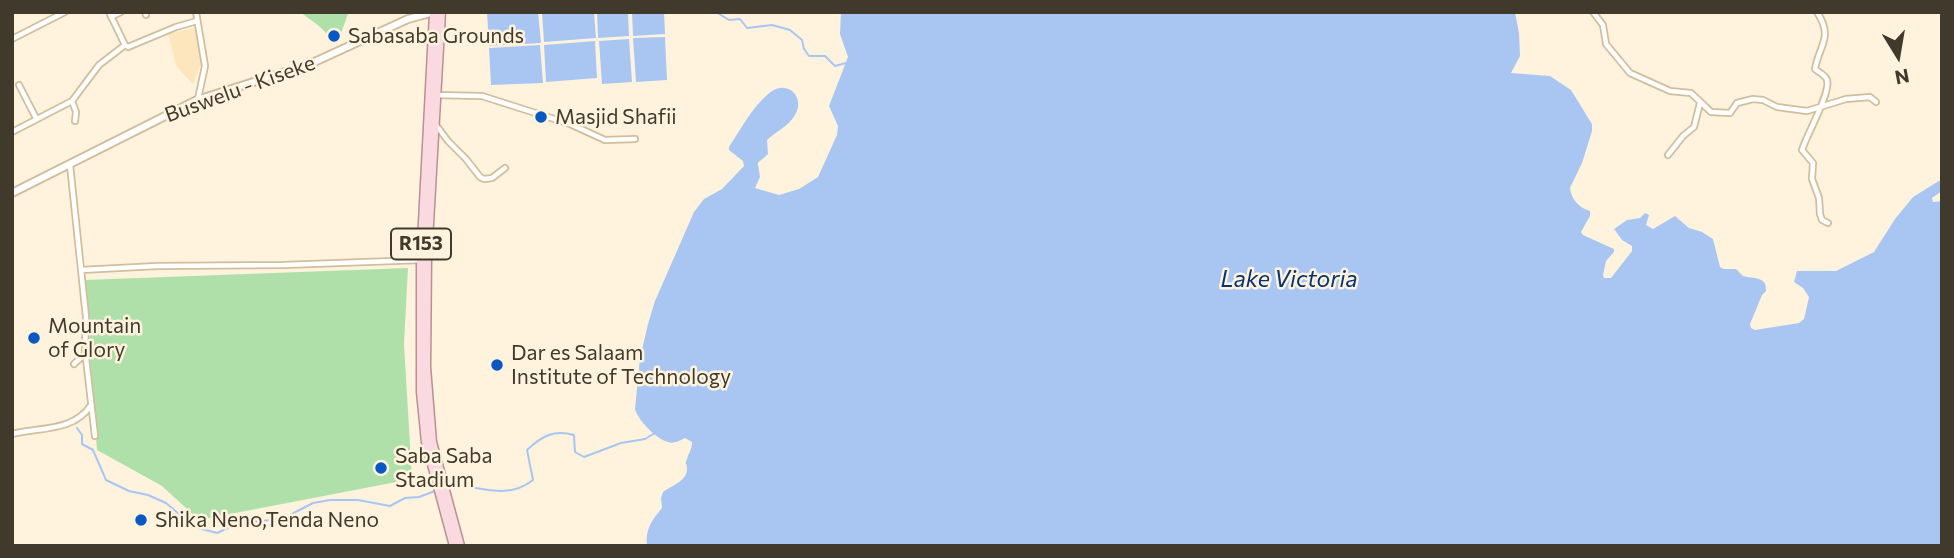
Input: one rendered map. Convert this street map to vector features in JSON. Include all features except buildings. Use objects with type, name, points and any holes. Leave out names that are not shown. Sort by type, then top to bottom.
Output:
[{"type":"main road","name":"Buswelu - Kiseke","points":[[12,192],[70,166],[197,100],[310,64],[408,19],[434,12]]},
{"type":"main road","name":"R153","points":[[434,12],[421,260],[421,392],[426,442],[460,546]]},
{"type":"main road","name":"R153","points":[[437,474],[429,421],[425,340],[441,12]]},
{"type":"main road","name":"R153","points":[[443,494],[454,546]]},
{"type":"street","points":[[12,39],[65,12]]},
{"type":"street","points":[[121,12],[110,15],[125,45],[131,47],[176,27],[197,21]]},
{"type":"street","points":[[196,12],[205,66],[197,100]]},
{"type":"street","points":[[1593,12],[1603,25],[1606,44],[1630,73],[1670,91],[1687,92],[1711,112],[1728,114],[1737,103],[1753,99],[1763,100],[1776,107],[1807,111],[1866,96],[1876,102]]},
{"type":"street","points":[[1817,12],[1822,22],[1825,41],[1815,69],[1825,76],[1828,82],[1822,107],[1802,150],[1813,163],[1813,186],[1819,198],[1822,220],[1828,223]]},
{"type":"street","points":[[12,132],[72,101],[100,63],[125,45]]},
{"type":"street","points":[[19,85],[37,119]]},
{"type":"street","points":[[435,95],[482,96],[570,124],[605,140],[635,139]]},
{"type":"street","points":[[72,101],[76,112],[75,121]]},
{"type":"street","points":[[1668,155],[1694,127],[1700,103]]},
{"type":"street","points":[[434,121],[480,177],[492,178],[505,168]]},
{"type":"street","points":[[70,166],[95,436]]},
{"type":"street","points":[[81,270],[421,260]]},
{"type":"street","points":[[74,365],[86,353]]},
{"type":"street","points":[[12,435],[72,422],[85,414],[92,405]]},
{"type":"shaded area","points":[[195,28],[203,65],[200,66],[193,84],[176,66],[168,34]]},
{"type":"green space","name":"Sabasaba Grounds","points":[[300,12],[360,12],[348,14],[337,44]]},
{"type":"green space","points":[[408,268],[404,344],[412,479],[199,520],[162,486],[97,450],[84,280]]},
{"type":"water","points":[[487,12],[538,12],[541,43],[489,46]]},
{"type":"water","points":[[542,12],[594,12],[596,38],[544,42]]},
{"type":"water","points":[[597,12],[628,12],[629,36],[598,38]]},
{"type":"water","points":[[632,12],[664,12],[665,34],[633,36]]},
{"type":"water","name":"Lake Victoria","points":[[841,12],[1515,12],[1520,56],[1511,73],[1550,76],[1571,90],[1592,124],[1582,163],[1570,188],[1576,202],[1590,211],[1581,232],[1583,235],[1614,249],[1606,261],[1604,278],[1611,278],[1632,251],[1632,246],[1622,240],[1614,229],[1627,220],[1640,218],[1645,213],[1649,215],[1646,225],[1653,229],[1675,216],[1689,228],[1713,239],[1720,267],[1736,269],[1743,276],[1762,280],[1766,291],[1750,324],[1755,330],[1799,323],[1804,319],[1809,297],[1803,288],[1794,282],[1797,271],[1836,271],[1874,252],[1913,197],[1942,179],[1942,191],[1932,198],[1933,202],[1942,201],[1942,546],[647,546],[650,525],[662,508],[663,492],[682,480],[686,473],[692,442],[685,438],[672,443],[663,440],[648,428],[635,409],[640,358],[655,301],[694,212],[704,199],[722,189],[744,166],[743,161],[729,150],[729,147],[754,110],[772,91],[779,88],[790,90],[797,97],[798,109],[789,123],[767,140],[768,154],[758,163],[760,177],[755,188],[779,195],[799,189],[818,177],[837,135],[838,126],[829,106],[848,57],[840,34]]},
{"type":"water","points":[[665,37],[667,80],[636,82],[633,38]]},
{"type":"water","points":[[629,39],[632,82],[602,84],[599,41]]},
{"type":"water","points":[[595,41],[597,78],[546,82],[544,45]]},
{"type":"water","points":[[540,45],[543,83],[491,85],[489,48]]},
{"type":"waterway","points":[[716,12],[729,20],[740,19],[747,28],[772,25],[790,30],[802,40],[809,56],[825,56],[835,66],[846,63]]},
{"type":"waterway","points":[[77,428],[82,435],[82,444],[93,450],[106,480],[166,503],[186,520],[193,521],[194,527],[217,533],[239,523],[282,519],[313,503],[358,500],[390,506],[405,498],[419,497],[435,491]]},
{"type":"waterway","points":[[446,485],[501,491],[522,486],[533,480],[527,450],[554,433],[574,435],[575,452],[584,457],[621,443],[645,439],[655,433]]},
{"type":"place","name":"Sabasaba Grounds","points":[[334,36]]},
{"type":"place","name":"Masjid Shafii","points":[[541,117]]},
{"type":"place","name":"Mountain of Glory","points":[[34,338]]},
{"type":"place","name":"Dar es Salaam Institute of Technology","points":[[497,365]]},
{"type":"place","name":"Saba Saba Stadium","points":[[381,468]]},
{"type":"place","name":"Shika Neno,Tenda Neno","points":[[141,520]]}]
